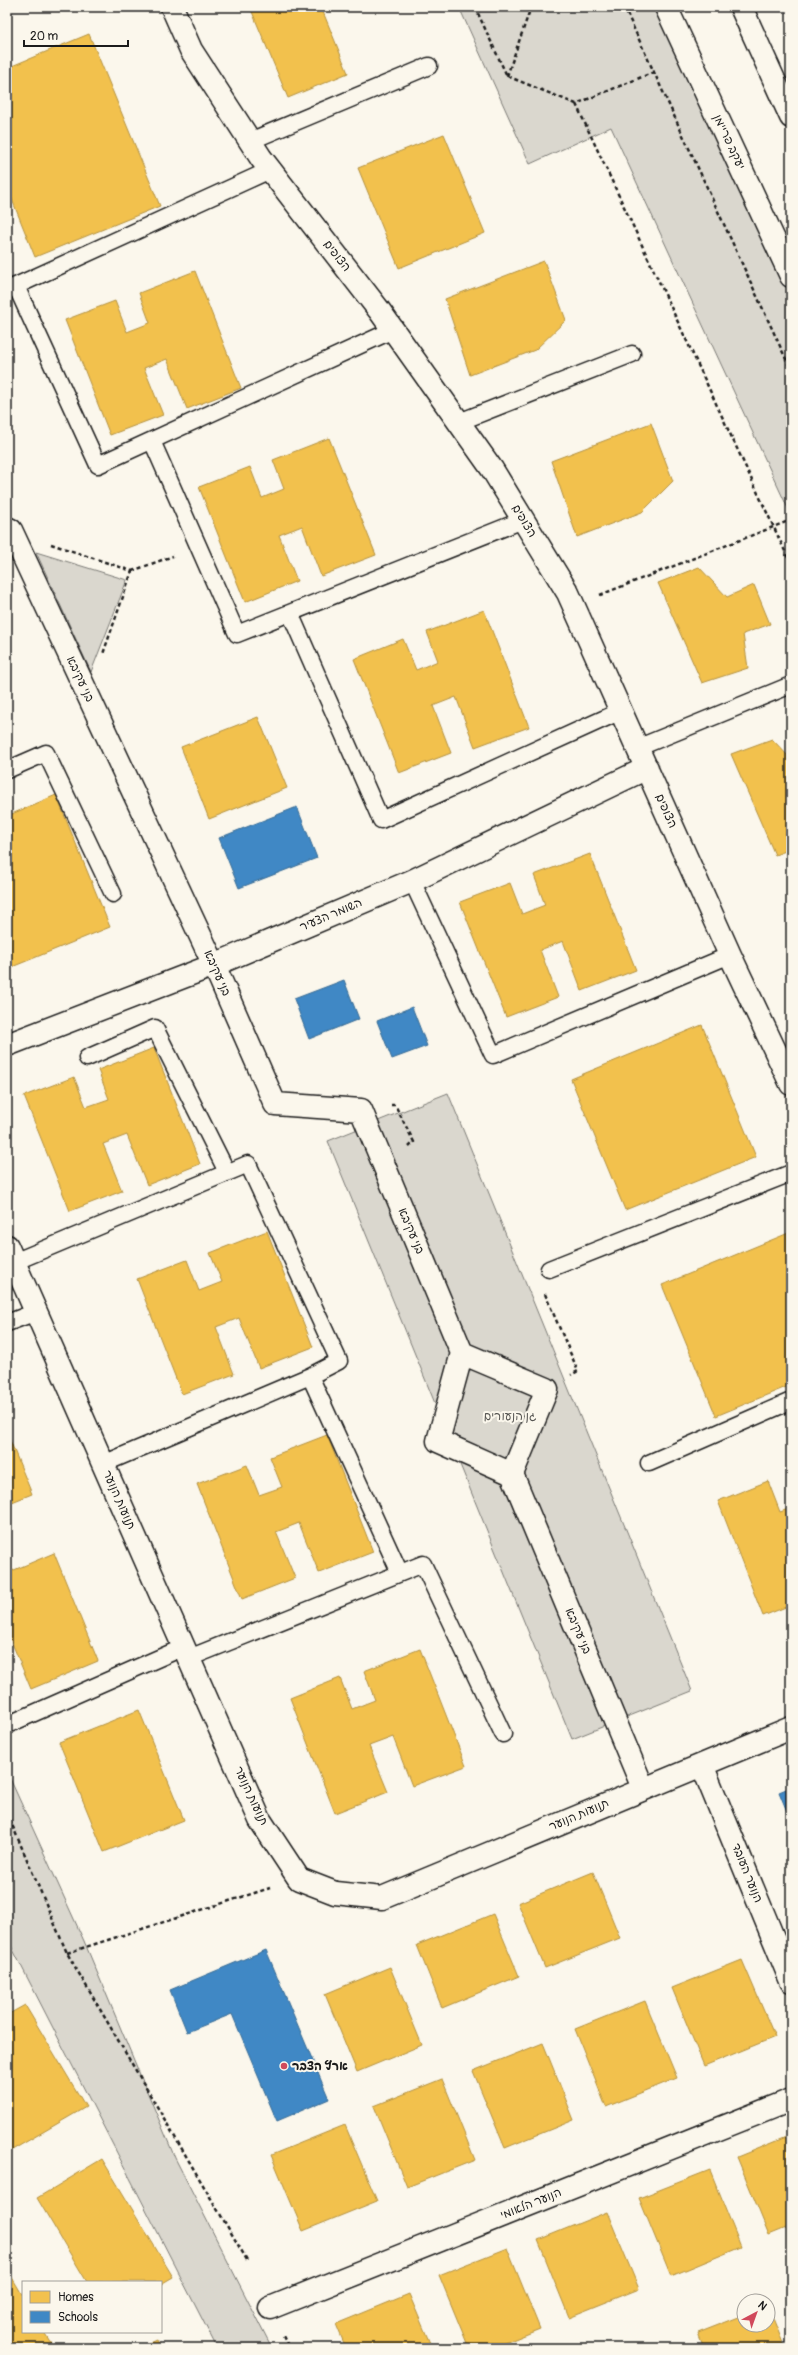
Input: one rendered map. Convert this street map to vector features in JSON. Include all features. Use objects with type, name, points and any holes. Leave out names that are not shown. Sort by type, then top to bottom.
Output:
[{"type":"street","name":"הצופים","points":[[172,7],[191,50],[250,141],[270,170],[393,330],[492,469],[524,520],[574,606],[730,955],[790,1079]]},
{"type":"street","name":"יעקב פריימן","points":[[666,7],[791,276]]},
{"type":"street","points":[[741,7],[791,117]]},
{"type":"street","name":"בני עקיבא","points":[[9,529],[214,965],[275,1104],[361,1110],[462,1354]]},
{"type":"street","name":"השומר הצעיר","points":[[7,1045],[214,965],[412,881],[647,768]]},
{"type":"street","name":"תנועות הנוער","points":[[10,1254],[260,1820],[299,1879],[335,1893],[382,1898],[643,1788],[791,1728]]},
{"type":"street","points":[[462,1354],[547,1389],[512,1474],[438,1441],[462,1354]]},
{"type":"street","name":"בני עקיבא","points":[[512,1474],[643,1788]]},
{"type":"street","name":"הנוער העובד","points":[[702,1765],[791,1981]]},
{"type":"street","name":"הנוער הלאומי","points":[[270,2308],[791,2100]]},
{"type":"lane","points":[[250,141],[429,66]]},
{"type":"lane","points":[[270,170],[12,288],[98,465],[393,330]]},
{"type":"lane","points":[[459,422],[632,354]]},
{"type":"lane","points":[[152,441],[237,634],[524,520]]},
{"type":"lane","points":[[290,613],[381,820],[621,711]]},
{"type":"lane","points":[[637,748],[791,685]]},
{"type":"lane","points":[[7,770],[46,753],[113,894]]},
{"type":"lane","points":[[412,881],[493,1055],[730,955]]},
{"type":"lane","points":[[87,1058],[155,1028],[227,1172]]},
{"type":"lane","points":[[10,1254],[248,1164],[339,1361],[310,1376],[103,1464]]},
{"type":"lane","points":[[549,1269],[791,1173]]},
{"type":"lane","points":[[7,1323],[36,1312]]},
{"type":"lane","points":[[310,1376],[400,1573]]},
{"type":"lane","points":[[649,1463],[791,1401]]},
{"type":"lane","points":[[7,1725],[186,1652],[423,1564],[503,1734]]},
{"type":"path","points":[[475,7],[507,76],[576,104],[791,564]]},
{"type":"path","points":[[507,76],[531,7]]},
{"type":"path","points":[[624,7],[791,370]]},
{"type":"path","points":[[576,104],[654,72]]},
{"type":"path","points":[[574,606],[791,520]]},
{"type":"path","points":[[9,529],[132,572],[198,547]]},
{"type":"path","points":[[88,695],[132,572]]},
{"type":"path","points":[[547,1389],[578,1371],[538,1279],[549,1269]]},
{"type":"path","points":[[7,1813],[67,1953],[247,2260]]},
{"type":"path","points":[[67,1953],[299,1879]]},
{"type":"path","points":[[282,2336],[289,2348]]},
{"type":"green space","points":[[459,7],[666,7],[791,276],[791,515],[611,127],[530,164]]},
{"type":"green space","points":[[36,552],[127,580],[91,672]]},
{"type":"green space","name":"גן הנעורים","points":[[448,1093],[692,1691],[572,1739],[328,1141]]},
{"type":"green space","points":[[7,1772],[84,1941],[175,2158],[272,2348],[217,2348],[7,1938]]},
{"type":"building: Homes","points":[[250,7],[321,7],[348,73],[288,98]]},
{"type":"building: Homes","points":[[89,34],[160,206],[35,257],[7,187],[7,68]]},
{"type":"building: Homes","points":[[444,134],[485,233],[399,268],[358,168]]},
{"type":"building: Homes","points":[[544,261],[566,320],[535,350],[470,375],[445,299]]},
{"type":"building: Homes","points":[[195,271],[241,388],[187,409],[167,359],[144,368],[163,415],[110,435],[65,320],[115,301],[127,332],[150,323],[139,293]]},
{"type":"building: Homes","points":[[651,423],[673,481],[642,512],[577,537],[551,461]]},
{"type":"building: Homes","points":[[329,438],[376,555],[321,576],[302,526],[279,535],[297,581],[245,602],[199,487],[250,467],[262,498],[284,489],[273,460]]},
{"type":"building: Homes","points":[[699,567],[727,597],[754,585],[770,624],[743,634],[748,668],[702,683],[658,583]]},
{"type":"building: Homes","points":[[484,610],[529,727],[475,747],[456,697],[433,706],[451,753],[399,773],[354,659],[403,639],[416,670],[438,661],[427,632]]},
{"type":"building: Homes","points":[[258,717],[287,788],[209,819],[181,747]]},
{"type":"building: Homes","points":[[772,739],[791,759],[791,849],[775,855],[731,754]]},
{"type":"building: Homes","points":[[56,795],[110,927],[7,969],[7,816]]},
{"type":"building: Homes","points":[[590,854],[636,970],[582,991],[563,941],[540,950],[558,997],[506,1017],[460,902],[510,883],[522,914],[545,905],[534,875]]},
{"type":"building: Homes","points":[[702,1025],[756,1157],[625,1210],[571,1079]]},
{"type":"building: Homes","points":[[154,1048],[200,1164],[147,1185],[127,1135],[103,1144],[122,1191],[70,1211],[24,1096],[74,1077],[86,1107],[109,1099],[98,1070]]},
{"type":"building: Homes","points":[[267,1231],[313,1347],[259,1368],[239,1318],[216,1327],[234,1374],[182,1394],[137,1279],[187,1260],[199,1291],[222,1282],[210,1253]]},
{"type":"building: Homes","points":[[791,1232],[791,1385],[716,1416],[662,1285]]},
{"type":"building: Homes","points":[[7,1433],[32,1494],[7,1504]]},
{"type":"building: Homes","points":[[327,1435],[373,1552],[319,1573],[299,1523],[276,1532],[295,1578],[242,1599],[197,1484],[247,1465],[259,1495],[282,1487],[270,1457]]},
{"type":"building: Homes","points":[[768,1481],[780,1512],[791,1508],[791,1605],[763,1616],[718,1501]]},
{"type":"building: Homes","points":[[54,1553],[98,1661],[31,1689],[7,1631],[7,1573]]},
{"type":"building: Homes","points":[[420,1649],[466,1766],[412,1786],[393,1737],[369,1746],[388,1792],[335,1813],[290,1698],[340,1678],[352,1709],[375,1700],[364,1671]]},
{"type":"building: Homes","points":[[139,1710],[184,1820],[104,1852],[59,1742]]},
{"type":"building: Homes","points":[[593,1872],[620,1938],[545,1968],[518,1903]]},
{"type":"building: Homes","points":[[493,1914],[519,1976],[442,2008],[417,1945]]},
{"type":"building: Homes","points":[[742,1960],[775,2037],[704,2066],[672,1988]]},
{"type":"building: Homes","points":[[390,1967],[422,2045],[357,2072],[325,1994]]},
{"type":"building: Homes","points":[[645,2001],[677,2078],[606,2107],[575,2029]]},
{"type":"building: Homes","points":[[25,2005],[86,2107],[7,2153],[7,2015]]},
{"type":"building: Homes","points":[[543,2043],[574,2120],[505,2148],[473,2071]]},
{"type":"building: Homes","points":[[442,2079],[475,2160],[407,2187],[374,2106]]},
{"type":"building: Homes","points":[[345,2125],[377,2201],[303,2231],[271,2155]]},
{"type":"building: Homes","points":[[791,2135],[791,2226],[769,2235],[737,2157]]},
{"type":"building: Homes","points":[[102,2159],[173,2277],[162,2283],[162,2281],[86,2281],[37,2198]]},
{"type":"building: Homes","points":[[710,2170],[741,2247],[671,2276],[639,2198]]},
{"type":"building: Homes","points":[[607,2212],[639,2289],[569,2317],[538,2240]]},
{"type":"building: Homes","points":[[507,2248],[540,2329],[492,2348],[469,2348],[439,2275]]},
{"type":"building: Homes","points":[[7,2269],[22,2294],[22,2333],[45,2333],[54,2348],[7,2348]]},
{"type":"building: Homes","points":[[409,2294],[432,2348],[346,2348],[336,2324]]},
{"type":"building: Homes","points":[[736,2318],[736,2333],[776,2333],[776,2326],[785,2348],[704,2348],[698,2333]]},
{"type":"building: Homes","points":[[156,2340],[160,2348],[138,2348]]},
{"type":"building: Schools","points":[[297,807],[317,858],[239,888],[219,838]]},
{"type":"building: Schools","points":[[344,980],[359,1019],[309,1039],[294,999]]},
{"type":"building: Schools","points":[[412,1007],[427,1046],[392,1059],[377,1021]]},
{"type":"building: Schools","points":[[791,1787],[791,1821],[779,1792]]},
{"type":"building: Schools","name":"ארץ הצבר","points":[[266,1950],[329,2099],[277,2121],[232,2014],[187,2032],[170,1990]]},
{"type":"place","name":"ארץ הצבר","points":[[284,2066]]}]
